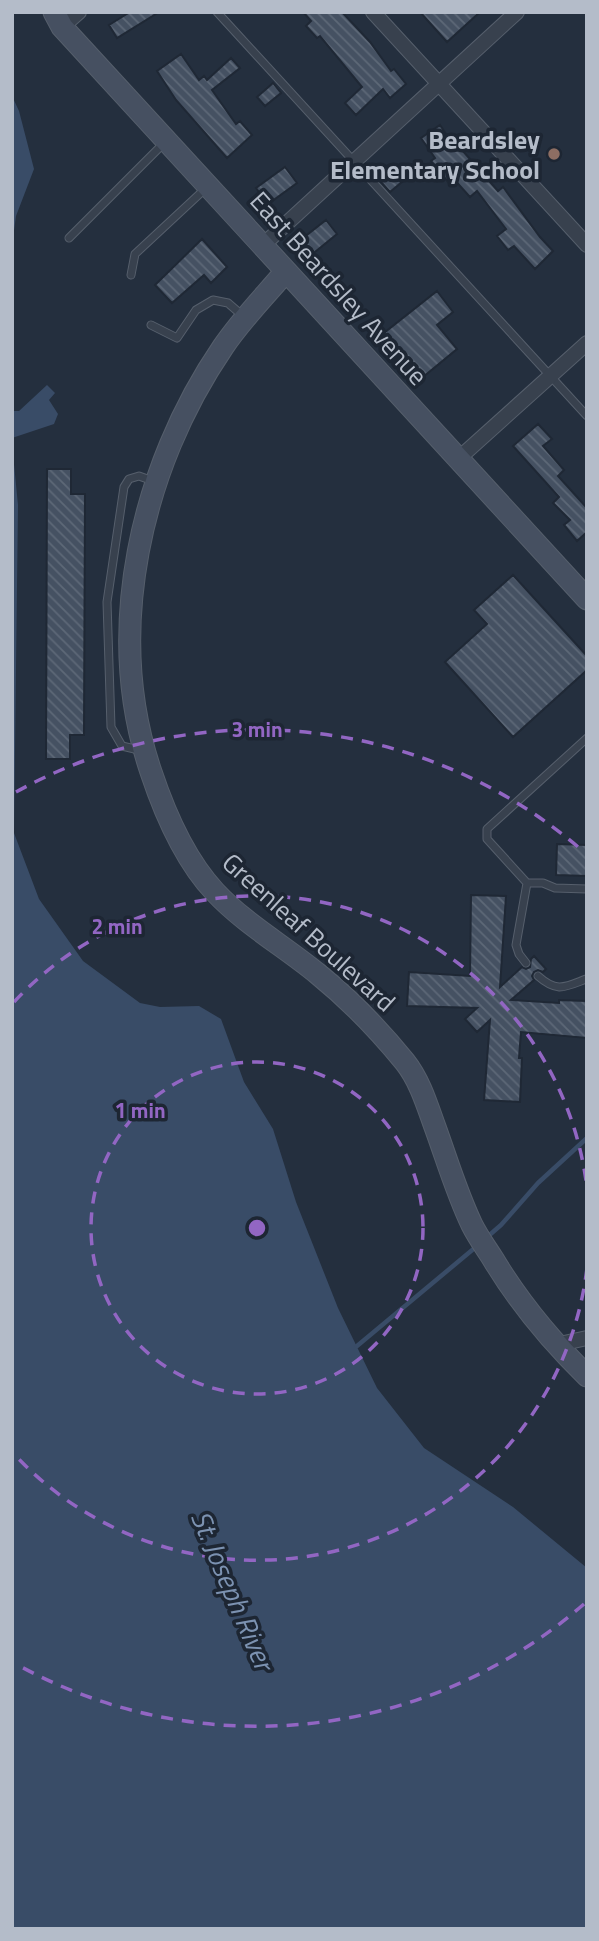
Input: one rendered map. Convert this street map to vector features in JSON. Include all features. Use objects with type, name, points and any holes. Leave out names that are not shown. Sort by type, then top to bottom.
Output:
[{"type":"street","points":[[58,20],[79,12]]},
{"type":"street","points":[[373,12],[587,245]]},
{"type":"street","points":[[262,246],[517,12]]},
{"type":"street","name":"East Beardsley Avenue","points":[[58,20],[457,460],[587,599]]},
{"type":"street","name":"Greenleaf Boulevard","points":[[286,271],[224,346],[188,407],[157,482],[139,545],[131,608],[132,685],[144,751],[160,799],[185,851],[215,892],[318,974],[365,1016],[407,1065],[423,1093],[473,1226],[517,1298],[555,1345],[587,1376]]},
{"type":"street","points":[[457,460],[587,343]]},
{"type":"street","points":[[555,1345],[587,1338]]},
{"type":"lane","points":[[217,12],[587,416]]},
{"type":"lane","points":[[69,238],[166,141]]},
{"type":"lane","points":[[131,275],[135,254],[208,186]]},
{"type":"lane","points":[[151,325],[177,338],[196,310],[213,300],[228,303],[246,319]]},
{"type":"lane","points":[[144,751],[122,746],[111,727],[107,602],[124,487],[129,479],[139,476],[157,482]]},
{"type":"lane","points":[[587,738],[487,829],[487,839],[527,883],[543,883],[555,888],[587,889]]},
{"type":"lane","points":[[526,963],[516,945],[527,883]]},
{"type":"lane","points":[[538,976],[548,985],[561,988],[586,979]]},
{"type":"water","points":[[12,96],[19,111],[34,169],[16,216],[12,245]]},
{"type":"water","points":[[47,385],[55,393],[49,400],[58,414],[54,424],[12,438],[12,411],[19,411]]},
{"type":"water","name":"St. Joseph River","points":[[12,444],[18,505],[14,833],[39,899],[83,961],[140,1003],[160,1007],[199,1006],[221,1019],[244,1082],[273,1129],[296,1202],[338,1308],[377,1388],[424,1448],[513,1507],[587,1568],[587,1929],[12,1929]]},
{"type":"building","points":[[130,12],[159,12],[117,38],[109,25]]},
{"type":"building","points":[[303,12],[342,12],[370,42],[391,71],[394,69],[406,84],[390,98],[383,89],[356,115],[345,103],[362,87],[320,36],[317,38],[306,26],[311,21]]},
{"type":"building","points":[[420,12],[480,12],[447,42]]},
{"type":"building","points":[[181,54],[199,80],[204,76],[207,80],[231,58],[240,68],[212,90],[236,124],[240,121],[252,135],[227,158],[176,100],[157,71]]},
{"type":"building","points":[[273,83],[281,93],[265,106],[257,97]]},
{"type":"building","points":[[440,125],[453,144],[455,142],[498,191],[503,187],[553,251],[535,269],[514,246],[508,250],[497,236],[506,229],[477,191],[470,197],[453,178],[448,182],[431,161],[435,158],[421,138]]},
{"type":"building","points":[[285,167],[297,183],[268,204],[256,188]]},
{"type":"building","points":[[394,169],[403,181],[390,192],[381,182]]},
{"type":"building","points":[[326,220],[337,234],[310,256],[298,242]]},
{"type":"building","points":[[202,239],[227,267],[211,283],[204,275],[172,303],[155,285]]},
{"type":"building","points":[[437,291],[453,312],[437,325],[457,349],[423,377],[384,333]]},
{"type":"building","points":[[538,424],[552,439],[543,446],[564,470],[558,476],[587,508],[587,532],[577,541],[564,525],[570,520],[553,503],[559,497],[513,446]]},
{"type":"building","points":[[47,469],[71,469],[71,494],[85,494],[84,735],[70,735],[70,759],[46,759]]},
{"type":"building","points":[[513,575],[587,656],[587,670],[513,737],[445,662],[487,624],[474,610]]},
{"type":"building","points":[[557,844],[587,845],[587,876],[556,875]]},
{"type":"building","points":[[471,895],[506,896],[500,987],[522,967],[530,967],[534,956],[546,969],[543,972],[534,972],[534,980],[511,1000],[559,1003],[559,1000],[587,1001],[587,1038],[521,1032],[520,1102],[484,1100],[490,1020],[477,1032],[465,1019],[477,1008],[407,1006],[409,972],[470,976]]},
{"type":"waterway","points":[[486,1238],[538,1183],[587,1138]]},
{"type":"waterway","points":[[357,1346],[477,1246]]},
{"type":"place","name":"Beardsley Elementary School","points":[[554,154]]}]
